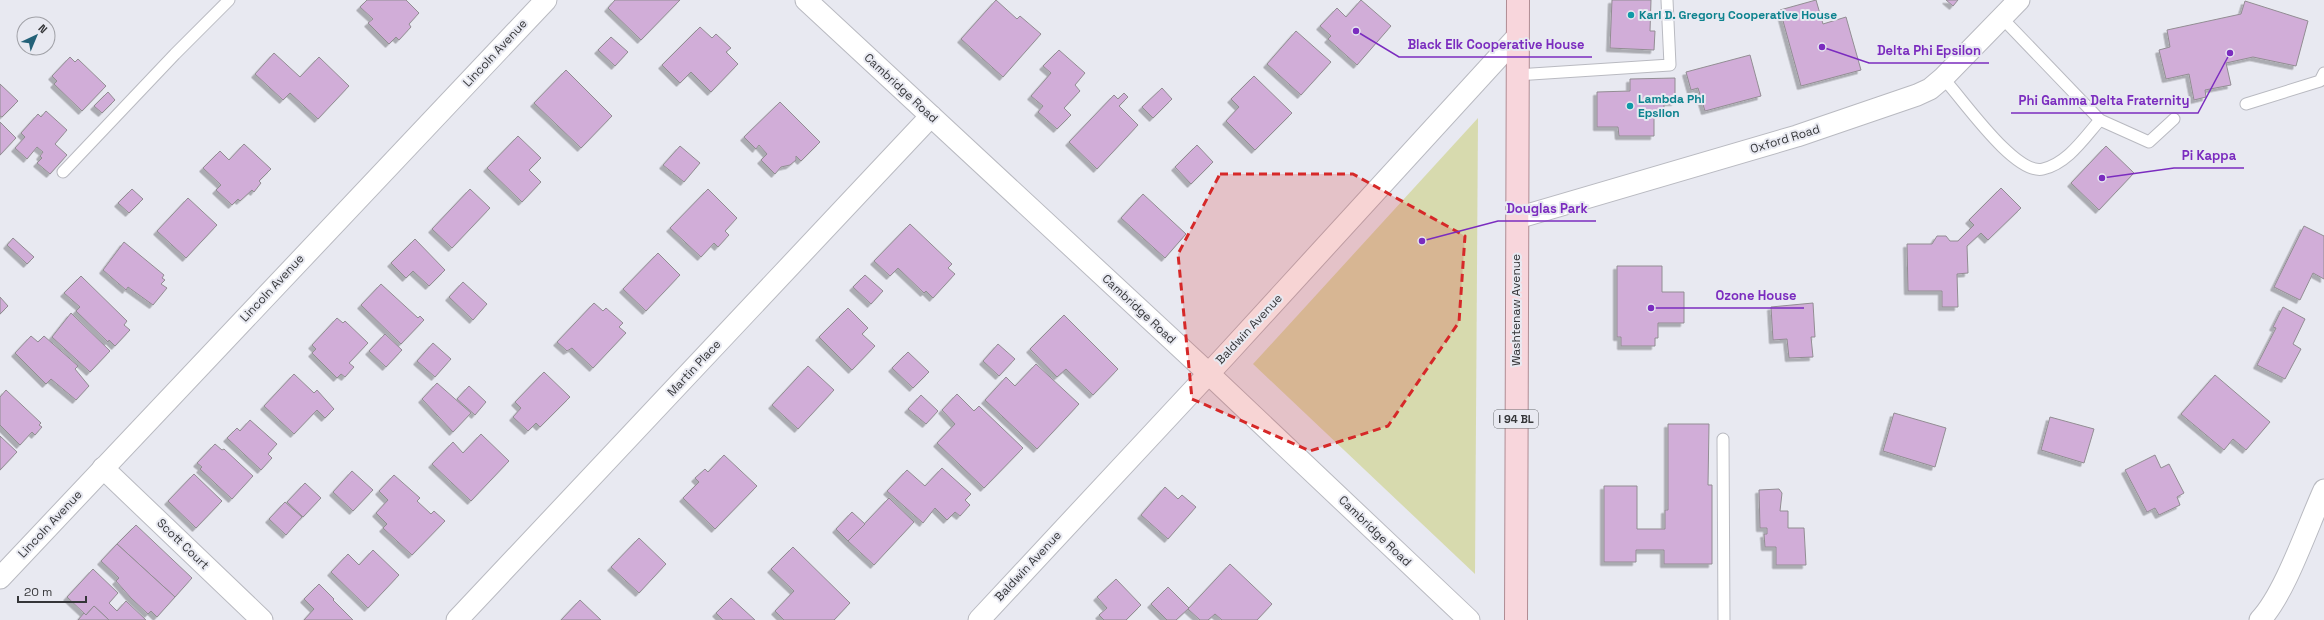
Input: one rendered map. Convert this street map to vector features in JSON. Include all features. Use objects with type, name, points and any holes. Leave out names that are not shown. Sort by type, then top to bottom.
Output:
[{"type":"main road","name":"Washtenaw Avenue","points":[[1516,620],[1518,0]]},
{"type":"street","name":"Lincoln Avenue","points":[[0,578],[546,0]]},
{"type":"street","name":"Cambridge Road","points":[[806,0],[1208,373],[1469,620]]},
{"type":"street","name":"Oxford Road","points":[[1517,218],[1797,136],[1917,95],[1930,89],[1943,78],[2019,0]]},
{"type":"street","name":"Baldwin Avenue","points":[[979,620],[1517,36]]},
{"type":"street","name":"Martin Place","points":[[457,620],[931,116]]},
{"type":"street","name":"Scott Court","points":[[103,468],[262,620]]},
{"type":"street","points":[[2260,620],[2266,614],[2284,583],[2324,490]]},
{"type":"lane","points":[[63,172],[175,54],[229,0]]},
{"type":"lane","points":[[1517,75],[1670,65],[1667,0]]},
{"type":"lane","points":[[2002,18],[2100,120],[2149,142],[2174,119]]},
{"type":"lane","points":[[2246,104],[2320,81],[2324,73]]},
{"type":"lane","points":[[1943,78],[2005,151],[2026,167],[2042,170],[2058,163],[2072,152],[2100,120]]},
{"type":"lane","points":[[1723,439],[1724,620]]},
{"type":"highlighted area","points":[[1220,174],[1353,174],[1465,236],[1459,322],[1388,426],[1310,451],[1192,399],[1178,254]]},
{"type":"green space","points":[[1478,118],[1475,574],[1253,364]]},
{"type":"building","points":[[367,0],[406,0],[419,13],[409,24],[411,27],[399,40],[396,37],[389,44],[368,23],[373,19],[360,7]]},
{"type":"building","points":[[615,0],[680,0],[641,40],[608,8]]},
{"type":"building","points":[[996,0],[1017,19],[1020,16],[1041,34],[1003,77],[961,39]]},
{"type":"building","points":[[1361,0],[1391,26],[1357,65],[1328,39],[1331,36],[1320,26],[1337,8],[1346,17]]},
{"type":"building","name":"Karl D. Gregory Cooperative House","points":[[1612,0],[1651,0],[1650,31],[1655,31],[1654,50],[1610,48]]},
{"type":"building","points":[[1816,0],[1823,24],[1846,17],[1861,70],[1801,86],[1780,10]]},
{"type":"building","points":[[1946,0],[1958,0],[1953,6]]},
{"type":"building","points":[[2245,1],[2308,21],[2296,66],[2253,57],[2226,63],[2231,85],[2205,90],[2206,97],[2194,100],[2189,74],[2166,79],[2159,50],[2170,47],[2167,30],[2241,14]]},
{"type":"building","points":[[700,27],[712,38],[716,34],[731,48],[726,52],[738,64],[711,92],[691,72],[680,83],[662,65]]},
{"type":"building","points":[[1296,31],[1331,62],[1301,95],[1267,64]]},
{"type":"building","points":[[611,37],[628,52],[615,66],[598,50]]},
{"type":"building","points":[[1059,50],[1085,73],[1075,85],[1080,91],[1064,108],[1071,115],[1057,129],[1038,112],[1043,106],[1031,96],[1051,73],[1043,66]]},
{"type":"building","points":[[274,53],[300,77],[319,57],[349,86],[318,119],[290,93],[283,100],[255,74]]},
{"type":"building","points":[[1750,55],[1761,96],[1705,111],[1698,88],[1691,90],[1686,72]]},
{"type":"building","points":[[70,57],[75,62],[78,59],[106,86],[82,111],[54,84],[57,81],[52,76]]},
{"type":"building","points":[[566,70],[612,116],[581,148],[534,103]]},
{"type":"building","points":[[1254,76],[1292,113],[1255,150],[1226,121],[1239,107],[1231,99]]},
{"type":"building","name":"Lambda Phi Epsilon","points":[[1675,78],[1675,102],[1664,102],[1664,110],[1654,110],[1654,136],[1619,136],[1618,127],[1597,127],[1597,92],[1630,91],[1630,79]]},
{"type":"building","points":[[0,84],[18,101],[2,117],[0,116]]},
{"type":"building","points":[[1162,88],[1172,99],[1153,118],[1142,107]]},
{"type":"building","points":[[108,92],[115,100],[102,113],[94,106]]},
{"type":"building","points":[[1124,93],[1128,97],[1119,106],[1138,125],[1097,169],[1069,142],[1114,95],[1118,99]]},
{"type":"building","points":[[780,102],[820,142],[801,161],[796,156],[796,160],[790,165],[781,167],[775,174],[761,160],[767,154],[759,145],[756,149],[744,137]]},
{"type":"building","points":[[46,111],[67,130],[55,144],[67,155],[50,174],[37,163],[42,158],[40,156],[43,152],[37,147],[27,159],[15,148],[25,137],[21,133],[38,114],[41,117]]},
{"type":"building","points":[[0,122],[16,138],[0,155]]},
{"type":"building","points":[[518,136],[541,158],[529,170],[541,182],[522,202],[487,168]]},
{"type":"building","points":[[244,144],[271,169],[259,181],[261,183],[254,192],[252,190],[240,201],[238,199],[232,205],[216,190],[221,185],[203,168],[220,151],[229,160]]},
{"type":"building","points":[[1197,145],[1213,162],[1191,184],[1175,167]]},
{"type":"building","points":[[680,146],[700,163],[684,182],[663,165]]},
{"type":"building","points":[[2106,146],[2134,173],[2099,210],[2071,183]]},
{"type":"building","points":[[2001,188],[2021,208],[1988,240],[1981,233],[1967,246],[1968,273],[1957,274],[1958,307],[1942,307],[1942,291],[1908,291],[1907,244],[1932,244],[1937,236],[1946,236],[1950,241],[1958,241],[1974,225],[1969,220]]},
{"type":"building","points":[[132,189],[143,199],[129,213],[118,203]]},
{"type":"building","points":[[470,189],[490,208],[452,248],[432,229]]},
{"type":"building","points":[[708,189],[737,218],[725,231],[729,235],[718,247],[714,243],[701,257],[670,228]]},
{"type":"building","points":[[1143,194],[1186,234],[1165,258],[1121,218]]},
{"type":"building","points":[[188,198],[217,225],[186,258],[157,231]]},
{"type":"building","points":[[910,224],[952,264],[948,268],[955,274],[933,298],[926,291],[924,293],[898,268],[890,276],[874,261]]},
{"type":"building","points":[[2304,226],[2324,236],[2324,279],[2313,273],[2300,300],[2274,287]]},
{"type":"building","points":[[13,238],[34,257],[27,264],[7,245]]},
{"type":"building","points":[[415,239],[445,270],[429,286],[413,271],[406,278],[391,263]]},
{"type":"building","points":[[124,242],[164,275],[162,278],[165,280],[161,284],[167,288],[153,305],[128,287],[126,290],[103,270]]},
{"type":"building","points":[[658,253],[680,275],[646,311],[623,289]]},
{"type":"building","points":[[1617,266],[1662,266],[1662,292],[1684,292],[1684,323],[1658,323],[1658,338],[1655,338],[1655,346],[1621,346],[1621,337],[1617,337]]},
{"type":"building","points":[[865,275],[883,291],[871,304],[853,287]]},
{"type":"building","points":[[81,276],[127,321],[124,325],[130,330],[115,346],[109,340],[108,342],[76,311],[80,307],[64,293]]},
{"type":"building","points":[[463,282],[487,304],[473,320],[449,297]]},
{"type":"building","points":[[381,284],[418,318],[420,316],[424,320],[401,344],[361,305]]},
{"type":"building","points":[[0,297],[8,306],[0,314]]},
{"type":"building","points":[[594,303],[603,311],[606,308],[623,323],[619,327],[626,333],[593,368],[572,348],[567,351],[557,342]]},
{"type":"building","points":[[1813,303],[1815,337],[1811,337],[1813,357],[1789,358],[1787,339],[1773,340],[1771,307]]},
{"type":"building","points":[[2283,307],[2305,319],[2293,344],[2301,349],[2285,379],[2257,365],[2276,328],[2273,327]]},
{"type":"building","points":[[848,308],[868,328],[862,334],[875,346],[852,370],[819,337]]},
{"type":"building","points":[[71,313],[110,351],[90,372],[52,337]]},
{"type":"building","points":[[1064,315],[1118,369],[1093,395],[1066,369],[1057,377],[1030,349]]},
{"type":"building","points":[[337,318],[343,323],[345,321],[368,343],[349,363],[354,367],[345,377],[341,374],[337,378],[312,353],[316,349],[312,345]]},
{"type":"building","points":[[385,334],[402,350],[386,367],[369,351]]},
{"type":"building","points":[[31,336],[38,342],[44,336],[78,366],[75,369],[89,386],[76,400],[51,379],[46,384],[15,353]]},
{"type":"building","points":[[433,343],[451,359],[435,377],[417,361]]},
{"type":"building","points":[[998,344],[1015,359],[999,376],[983,361]]},
{"type":"building","points":[[908,352],[929,372],[913,388],[892,368]]},
{"type":"building","points":[[1036,364],[1079,404],[1037,449],[985,400],[1006,377],[1015,386]]},
{"type":"building","points":[[808,366],[834,390],[798,429],[772,405]]},
{"type":"building","points":[[544,372],[570,397],[540,427],[536,423],[528,431],[513,417],[521,408],[515,402]]},
{"type":"building","points":[[294,374],[314,393],[317,390],[334,409],[325,418],[317,410],[294,434],[264,406]]},
{"type":"building","points":[[2215,375],[2270,422],[2246,450],[2233,439],[2224,450],[2181,414]]},
{"type":"building","points":[[437,383],[471,413],[453,432],[422,399]]},
{"type":"building","points":[[469,386],[486,402],[475,415],[457,399]]},
{"type":"building","points":[[6,390],[41,423],[39,425],[42,427],[35,435],[32,432],[20,445],[0,425],[0,397]]},
{"type":"building","points":[[957,394],[974,411],[979,406],[1023,448],[984,488],[937,443],[955,424],[942,410]]},
{"type":"building","points":[[921,395],[938,411],[926,424],[908,409]]},
{"type":"building","points":[[1894,413],[1946,428],[1935,467],[1883,451]]},
{"type":"building","points":[[2050,417],[2094,429],[2084,463],[2041,450]]},
{"type":"building","points":[[250,420],[277,444],[268,454],[272,458],[261,470],[227,438],[237,428],[240,431]]},
{"type":"building","points":[[1668,424],[1709,424],[1708,485],[1712,485],[1712,564],[1664,564],[1664,550],[1636,550],[1636,562],[1604,562],[1604,486],[1637,486],[1637,529],[1665,529],[1665,510],[1668,510]]},
{"type":"building","points":[[481,434],[509,461],[471,501],[432,464],[453,442],[463,453]]},
{"type":"building","points":[[0,436],[17,452],[0,470]]},
{"type":"building","points":[[215,444],[222,450],[224,449],[253,476],[232,499],[200,469],[202,467],[197,463]]},
{"type":"building","points":[[724,455],[757,486],[715,529],[683,498],[699,482],[695,478],[705,469],[708,472]]},
{"type":"building","points":[[2155,455],[2161,468],[2169,464],[2184,493],[2177,497],[2180,505],[2159,515],[2155,508],[2147,512],[2125,470]]},
{"type":"building","points":[[942,468],[971,494],[965,500],[970,505],[960,516],[955,512],[947,520],[935,508],[923,523],[887,491],[907,470],[925,486]]},
{"type":"building","points":[[352,471],[373,490],[353,511],[333,492]]},
{"type":"building","points":[[194,474],[222,501],[196,528],[168,501]]},
{"type":"building","points":[[394,475],[420,498],[417,501],[431,514],[434,511],[445,521],[412,555],[383,528],[387,524],[376,513],[388,500],[379,491]]},
{"type":"building","points":[[305,483],[321,498],[303,517],[287,502]]},
{"type":"building","points":[[1165,487],[1178,499],[1182,495],[1196,507],[1168,539],[1141,515]]},
{"type":"building","points":[[1779,489],[1782,493],[1780,511],[1788,511],[1788,528],[1804,528],[1806,565],[1776,565],[1776,547],[1765,547],[1764,534],[1767,534],[1767,528],[1760,528],[1759,490]]},
{"type":"building","points":[[889,498],[914,522],[874,565],[848,541]]},
{"type":"building","points":[[285,502],[302,517],[286,535],[269,519]]},
{"type":"building","points":[[852,512],[865,524],[848,541],[836,529]]},
{"type":"building","points":[[136,525],[192,578],[175,597],[117,544]]},
{"type":"building","points":[[639,538],[666,564],[639,593],[611,567]]},
{"type":"building","points":[[117,544],[175,597],[157,617],[151,611],[148,614],[131,598],[116,581],[119,578],[101,561]]},
{"type":"building","points":[[793,547],[850,603],[834,620],[784,620],[775,611],[794,591],[771,569]]},
{"type":"building","points":[[373,550],[399,575],[368,608],[331,572],[348,554],[359,565]]},
{"type":"building","points":[[1230,564],[1272,604],[1257,620],[1222,620],[1215,614],[1208,620],[1200,620],[1188,609]]},
{"type":"building","points":[[93,569],[118,593],[109,603],[117,611],[126,601],[146,620],[109,620],[94,606],[86,615],[67,597]]},
{"type":"building","points":[[1116,579],[1141,605],[1126,620],[1104,620],[1099,615],[1107,608],[1097,597]]},
{"type":"building","points":[[319,584],[353,620],[304,620],[314,609],[304,599]]},
{"type":"building","points":[[1168,587],[1189,608],[1176,620],[1167,620],[1151,604]]},
{"type":"building","points":[[731,598],[755,620],[723,620],[716,613]]},
{"type":"building","points":[[580,600],[601,620],[561,620]]},
{"type":"building","points":[[94,606],[109,620],[78,620],[84,613],[86,615]]},
{"type":"place","name":"Karl D. Gregory Cooperative House","points":[[1631,15]]},
{"type":"place","name":"Black Elk Cooperative House","points":[[1356,31]]},
{"type":"place","name":"Delta Phi Epsilon","points":[[1822,47]]},
{"type":"place","name":"Phi Gamma Delta Fraternity","points":[[2230,53]]},
{"type":"place","name":"Lambda Phi Epsilon","points":[[1630,106]]},
{"type":"place","name":"Pi Kappa","points":[[2102,178]]},
{"type":"place","name":"Douglas Park","points":[[1422,241]]},
{"type":"place","name":"Ozone House","points":[[1651,308]]}]
